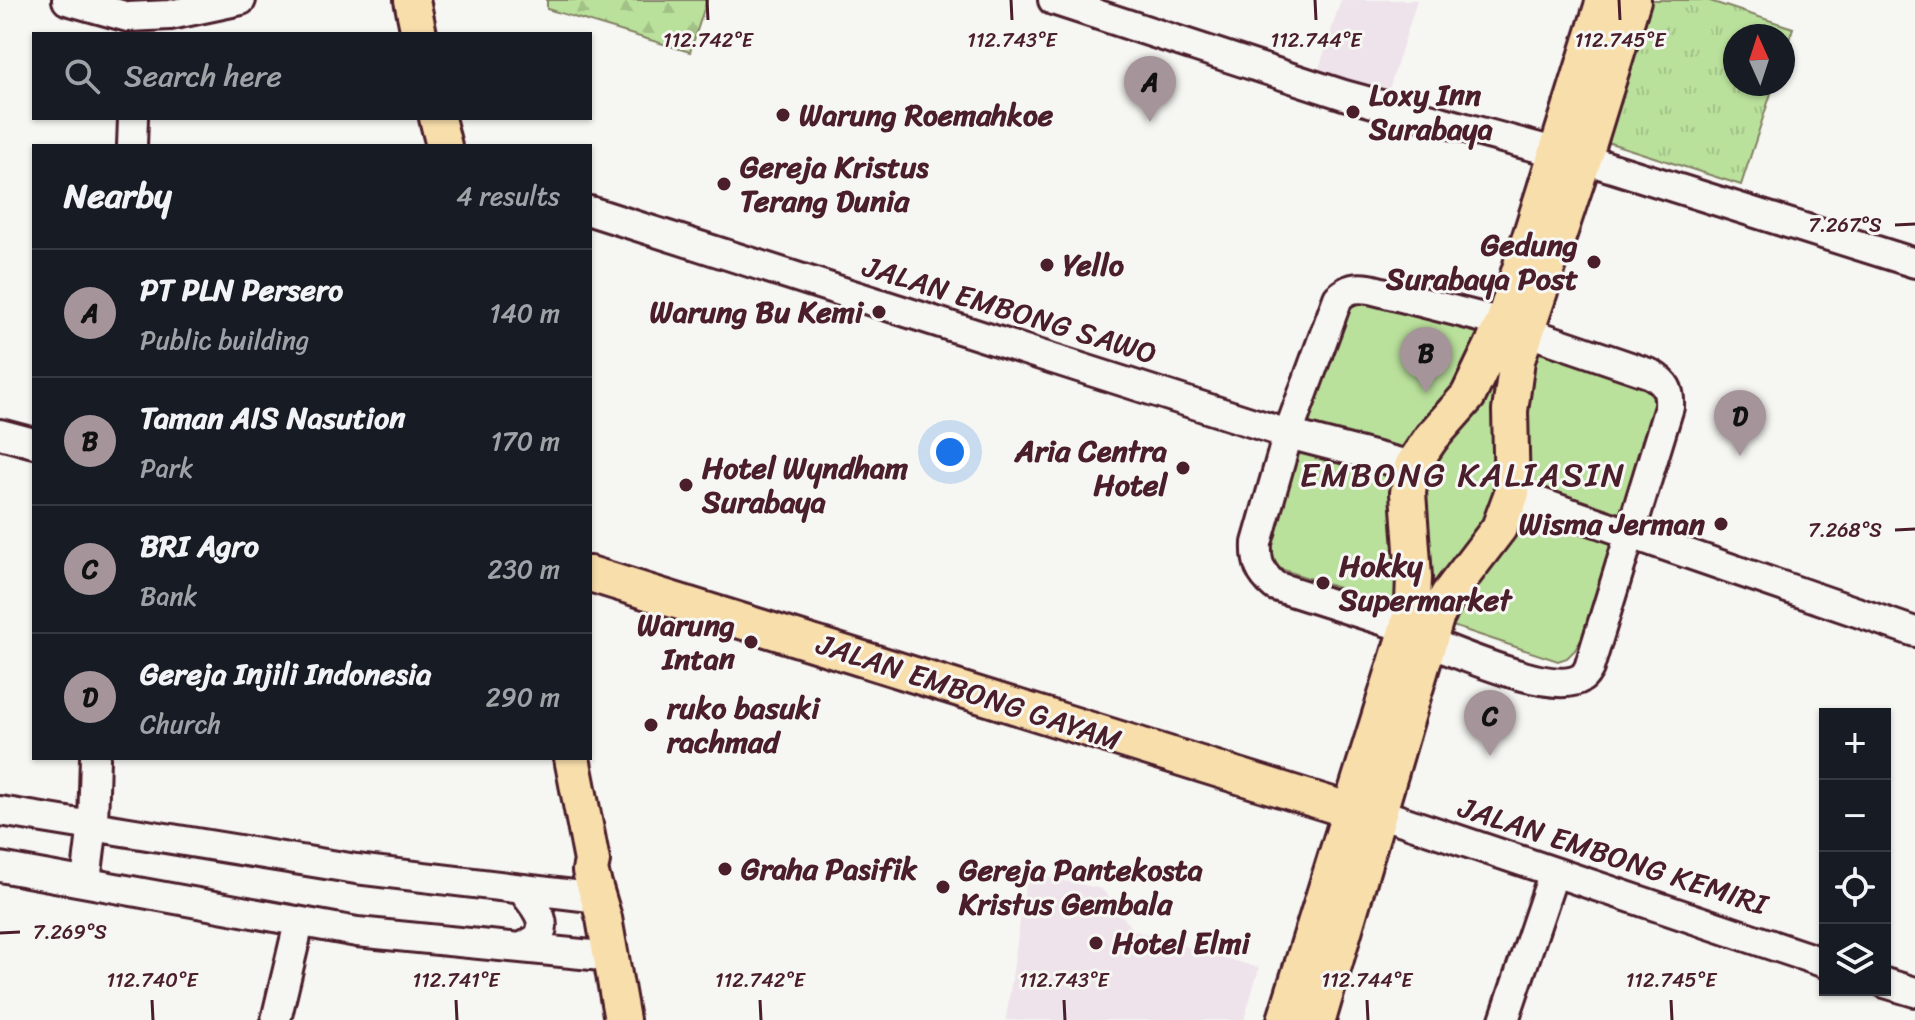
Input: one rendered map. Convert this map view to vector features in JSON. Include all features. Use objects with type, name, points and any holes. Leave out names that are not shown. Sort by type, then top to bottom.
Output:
[{"type":"main road","points":[[394,0],[400,32]]},
{"type":"main road","points":[[412,0],[419,32]]},
{"type":"main road","points":[[1571,156],[1604,0]]},
{"type":"main road","points":[[1417,635],[1408,493],[1412,466],[1431,438],[1468,396],[1514,327],[1571,156],[1633,0]]},
{"type":"main road","points":[[418,120],[424,144]]},
{"type":"main road","points":[[438,120],[444,144]]},
{"type":"main road","points":[[1285,1020],[1364,812],[1417,635],[1499,528],[1512,493],[1514,327]]},
{"type":"main road","name":"JALAN EMBONG GAYAM","points":[[592,575],[1364,812]]},
{"type":"main road","points":[[562,760],[583,863],[595,885]]},
{"type":"main road","points":[[572,760],[622,1020]]},
{"type":"main road","points":[[1318,1020],[1364,812]]},
{"type":"street","points":[[67,0],[123,18],[170,15],[195,6],[241,0]]},
{"type":"street","points":[[1053,0],[1344,95],[1571,156],[1915,263]]},
{"type":"street","points":[[180,32],[195,6]]},
{"type":"street","points":[[132,144],[133,120]]},
{"type":"street","name":"JALAN EMBONG SAWO","points":[[592,212],[1284,447],[1412,466]]},
{"type":"street","points":[[1357,287],[1370,289],[1514,327],[1651,374],[1664,381],[1669,393],[1669,407],[1589,668],[1581,678],[1569,681],[1533,679],[1494,667],[1417,635],[1275,586],[1259,569],[1256,557],[1257,543],[1284,447],[1338,298],[1346,290],[1357,287]]},
{"type":"street","points":[[0,434],[32,442]]},
{"type":"street","points":[[1512,493],[1915,632]]},
{"type":"street","points":[[86,881],[93,824],[95,760]]},
{"type":"street","points":[[0,811],[356,869],[523,891],[595,885]]},
{"type":"street","name":"JALAN EMBONG KEMIRI","points":[[1364,812],[1819,961]]},
{"type":"street","points":[[0,867],[357,932],[612,957]]},
{"type":"street","points":[[1504,1020],[1554,872]]},
{"type":"street","points":[[523,891],[540,914],[543,924],[538,938],[523,947]]},
{"type":"street","points":[[276,1020],[299,923]]},
{"type":"street","points":[[1891,985],[1915,992]]},
{"type":"shaded area","points":[[1341,0],[1417,0],[1386,99],[1316,78]]},
{"type":"shaded area","name":"Hotel Elmi","points":[[1027,873],[1102,889],[1134,931],[1259,968],[1244,1020],[1006,1020]]},
{"type":"green space","points":[[547,0],[707,0],[690,52],[547,9]]},
{"type":"green space","points":[[1650,0],[1707,0],[1781,24],[1723,24],[1723,96],[1770,96],[1741,185],[1604,141]]},
{"type":"green space","points":[[1345,295],[1650,376],[1661,399],[1583,637],[1567,658],[1558,661],[1269,565],[1264,557]]},
{"type":"place","name":"Loxy Inn Surabaya","points":[[1353,112]]},
{"type":"place","name":"Warung Roemahkoe","points":[[783,115]]},
{"type":"place","name":"PT PLN Persero","points":[[1150,122]]},
{"type":"place","name":"Gereja Kristus Terang Dunia","points":[[724,184]]},
{"type":"place","name":"Gedung Surabaya Post","points":[[1594,262]]},
{"type":"place","name":"Yello","points":[[1047,265]]},
{"type":"place","name":"Warung Bu Kemi","points":[[879,312]]},
{"type":"place","name":"Taman AIS Nasution","points":[[1426,393]]},
{"type":"place","name":"Gereja Injili Indonesia","points":[[1740,456]]},
{"type":"place","name":"Aria Centra Hotel","points":[[1183,468]]},
{"type":"place","name":"Hotel Wyndham Surabaya","points":[[686,485]]},
{"type":"place","name":"Wisma Jerman","points":[[1721,524]]},
{"type":"place","name":"Hokky Supermarket","points":[[1323,583]]},
{"type":"place","name":"Warung Intan","points":[[751,642]]},
{"type":"place","name":"ruko basuki rachmad","points":[[651,725]]},
{"type":"place","name":"BRI Agro","points":[[1490,756]]},
{"type":"place","name":"Graha Pasifik","points":[[725,869]]},
{"type":"place","name":"Gereja Pantekosta Kristus Gembala","points":[[943,887]]},
{"type":"place","name":"Hotel Elmi","points":[[1096,943]]},
{"type":"district","name":"EMBONG KALIASIN","points":[[1463,474]]}]
